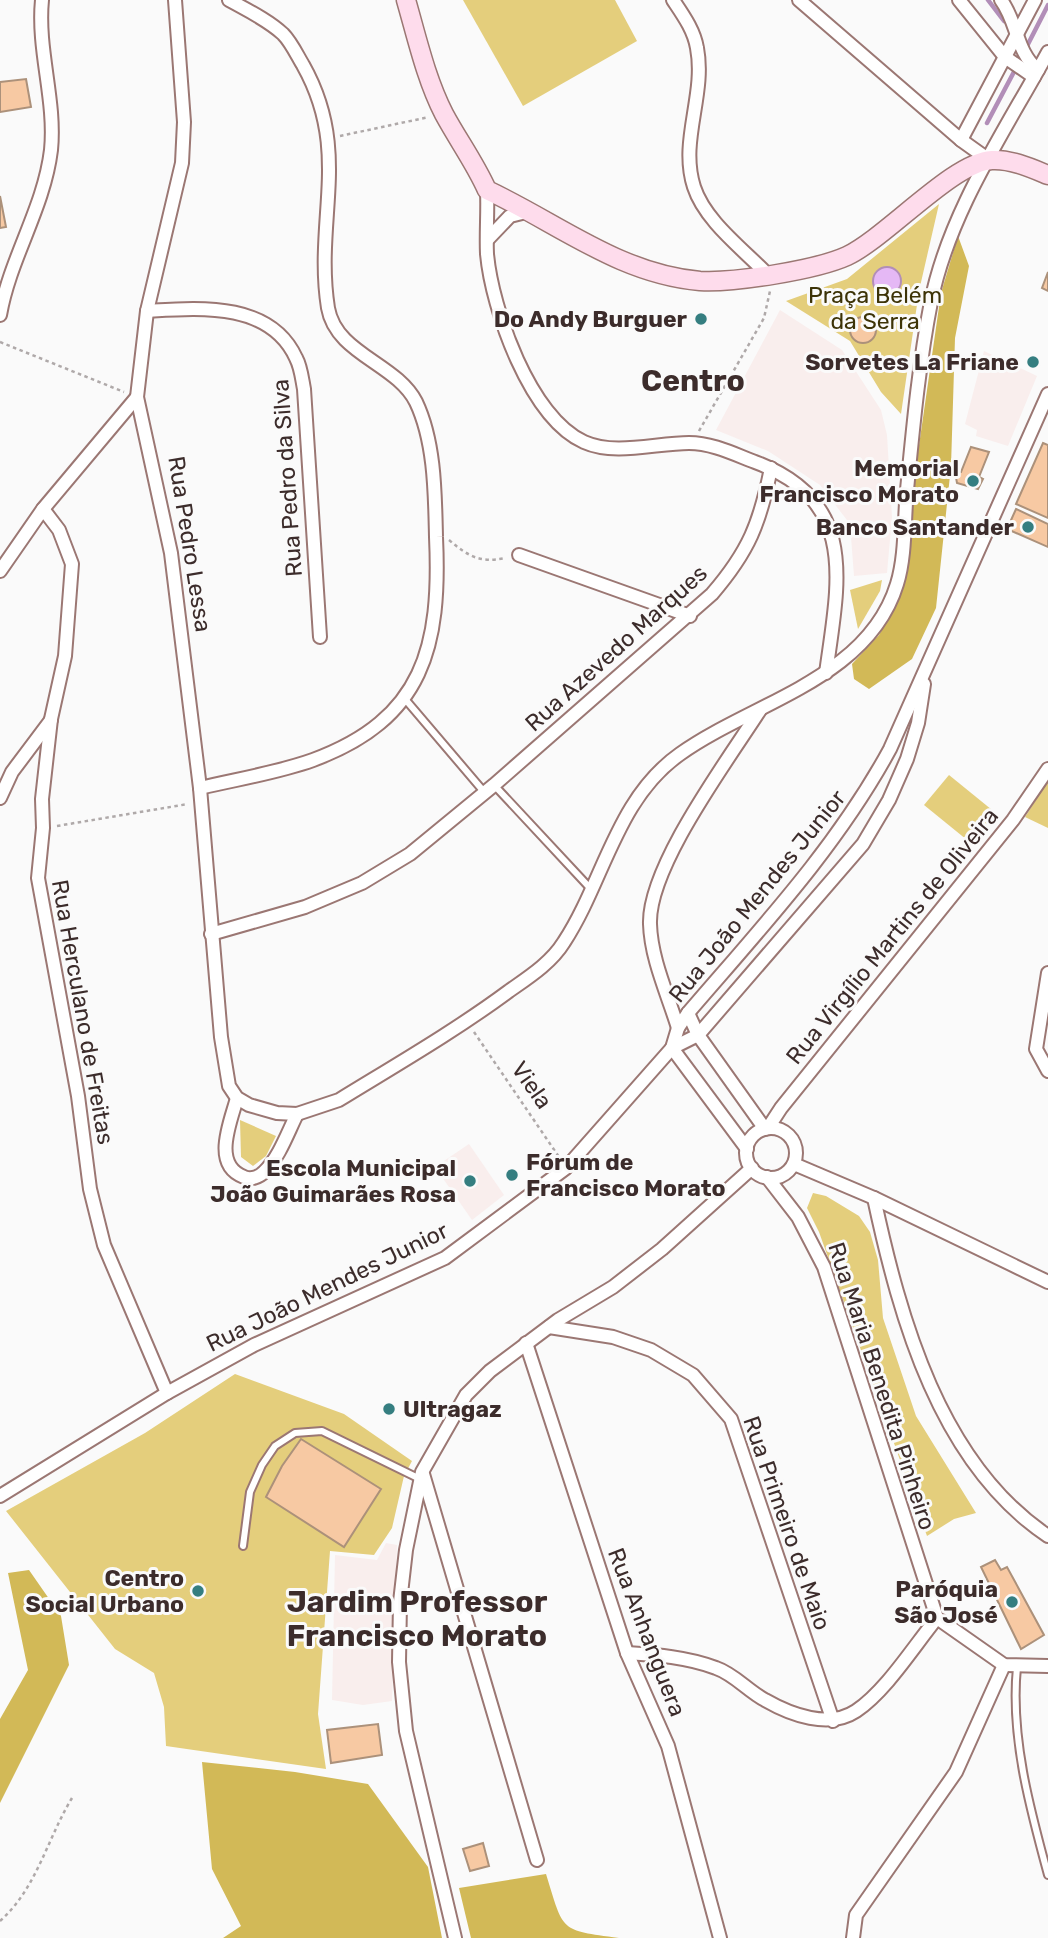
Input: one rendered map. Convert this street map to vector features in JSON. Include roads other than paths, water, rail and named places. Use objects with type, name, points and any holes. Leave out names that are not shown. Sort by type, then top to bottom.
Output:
[{"type":"main road","points":[[406,0],[427,72],[444,113],[477,166],[487,190],[532,211],[576,240],[621,262],[668,276],[726,281],[846,256],[872,241],[958,174],[989,160],[1007,160],[1048,175]]},
{"type":"street","points":[[0,315],[2,287],[38,199],[51,150],[42,36],[42,0]]},
{"type":"street","name":"Rua Pedro Lessa","points":[[175,0],[184,122],[182,163],[147,311],[136,397],[171,553],[201,795],[221,1037],[229,1086],[237,1098]]},
{"type":"street","points":[[201,795],[311,761],[372,730],[405,699],[420,673],[437,609],[436,526],[425,429],[415,401],[396,377],[357,350],[340,334],[328,310],[325,232],[331,176],[330,138],[313,83],[283,34],[229,0]]},
{"type":"street","points":[[673,0],[693,32],[698,50],[688,156],[695,189],[711,215],[771,273]]},
{"type":"street","points":[[799,0],[961,140],[989,160]]},
{"type":"street","points":[[959,0],[1005,57],[1036,74]]},
{"type":"street","points":[[1002,0],[1010,12],[1024,55],[1036,74]]},
{"type":"street","points":[[961,140],[1035,0]]},
{"type":"street","points":[[297,1114],[265,1171],[256,1178],[245,1178],[232,1170],[226,1160],[225,1144],[237,1098],[277,1113],[297,1114],[338,1100],[467,1022],[547,963],[564,942],[606,853],[654,777],[679,755],[826,673],[864,641],[885,614],[898,582],[911,453],[931,303],[955,228],[1048,52]]},
{"type":"street","points":[[487,190],[492,281],[509,340],[532,391],[568,432],[601,448],[692,443],[717,448],[771,468],[818,506],[826,516],[835,545],[836,595],[826,673]]},
{"type":"street","points":[[488,239],[510,216],[532,211]]},
{"type":"street","name":"Rua Pedro da Silva","points":[[147,311],[194,308],[238,312],[260,321],[279,336],[298,360],[304,389],[320,637]]},
{"type":"street","points":[[927,666],[1048,394]]},
{"type":"street","points":[[2,565],[43,509],[136,397]]},
{"type":"street","name":"Rua Azevedo Marques","points":[[211,934],[306,907],[362,883],[410,854],[489,789],[690,616],[746,550],[763,504],[771,468]]},
{"type":"street","name":"Rua Herculano de Freitas","points":[[43,509],[59,530],[72,564],[65,656],[51,719],[42,799],[43,828],[37,878],[78,1096],[90,1189],[104,1245],[167,1393]]},
{"type":"street","points":[[519,555],[690,616]]},
{"type":"street","name":"Rua João Mendes Junior","points":[[672,1048],[678,1028],[688,1013],[810,871],[863,800],[927,666]]},
{"type":"street","name":"Rua João Mendes Junior","points":[[0,1496],[167,1393],[254,1345],[445,1258],[566,1168],[672,1048],[698,1035],[863,844],[889,800],[907,759],[918,723],[927,666]]},
{"type":"street","points":[[678,1028],[653,951],[650,923],[652,898],[676,847],[762,707]]},
{"type":"street","points":[[0,798],[12,772],[51,719]]},
{"type":"street","name":"Rua Virgílio Martins de Oliveira","points":[[766,1129],[1013,820],[1048,769]]},
{"type":"street","points":[[1048,973],[1036,1049],[1048,1071]]},
{"type":"street","points":[[688,1013],[698,1035],[766,1129]]},
{"type":"street","points":[[672,1048],[747,1149],[752,1168],[767,1177],[782,1175],[794,1164],[794,1142],[783,1131],[766,1129],[751,1138],[747,1149]]},
{"type":"street","points":[[794,1164],[874,1198],[1048,1282]]},
{"type":"street","points":[[455,1938],[406,1731],[399,1662],[403,1576],[421,1475],[466,1395],[526,1343],[613,1287],[662,1249],[752,1168]]},
{"type":"street","name":"Rua Maria Benedita Pinheiro","points":[[767,1177],[798,1217],[824,1267],[937,1618]]},
{"type":"street","points":[[874,1198],[887,1258],[910,1336],[953,1431],[986,1482],[1007,1505],[1048,1536]]},
{"type":"street","name":"Rua Primeiro de Maio","points":[[550,1327],[613,1337],[651,1350],[693,1375],[731,1419],[833,1721]]},
{"type":"street","name":"Rua Anhanguera","points":[[526,1343],[627,1653],[668,1746],[720,1938]]},
{"type":"street","points":[[421,1475],[537,1860]]},
{"type":"street","points":[[627,1653],[702,1663],[720,1669],[765,1701],[804,1715],[833,1721],[856,1711],[877,1691],[937,1618],[1011,1666],[1048,1666]]},
{"type":"street","points":[[853,1938],[856,1915],[956,1772],[1011,1666]]},
{"type":"lane","points":[[405,699],[489,789],[590,888]]},
{"type":"lane","points":[[243,1546],[250,1492],[258,1474],[275,1446],[295,1433],[322,1431],[421,1475]]},
{"type":"lane","points":[[1011,1666],[1018,1732],[1033,1822],[1048,1875]]},
{"type":"waterway","points":[[988,0],[1004,21]]},
{"type":"waterway","points":[[1026,48],[1048,5]]},
{"type":"waterway","points":[[987,123],[1016,68]]},
{"type":"place","name":"Do Andy Burguer","points":[[701,319]]},
{"type":"place","name":"Sorvetes La Friane","points":[[1033,362]]},
{"type":"place","name":"Memorial Francisco Morato","points":[[973,481]]},
{"type":"place","name":"Banco Santander","points":[[1028,527]]},
{"type":"place","name":"Fórum de Francisco Morato","points":[[512,1175]]},
{"type":"place","name":"Escola Municipal João Guimarães Rosa","points":[[470,1181]]},
{"type":"place","name":"Ultragaz","points":[[389,1409]]},
{"type":"place","name":"Centro Social Urbano","points":[[198,1591]]},
{"type":"place","name":"Paróquia São José","points":[[1012,1602]]},
{"type":"district","name":"Centro","points":[[693,381]]},
{"type":"district","name":"Jardim Professor Francisco Morato","points":[[417,1619]]},
{"type":"park label","name":"Praça Belém da Serra","points":[[875,308]]}]
